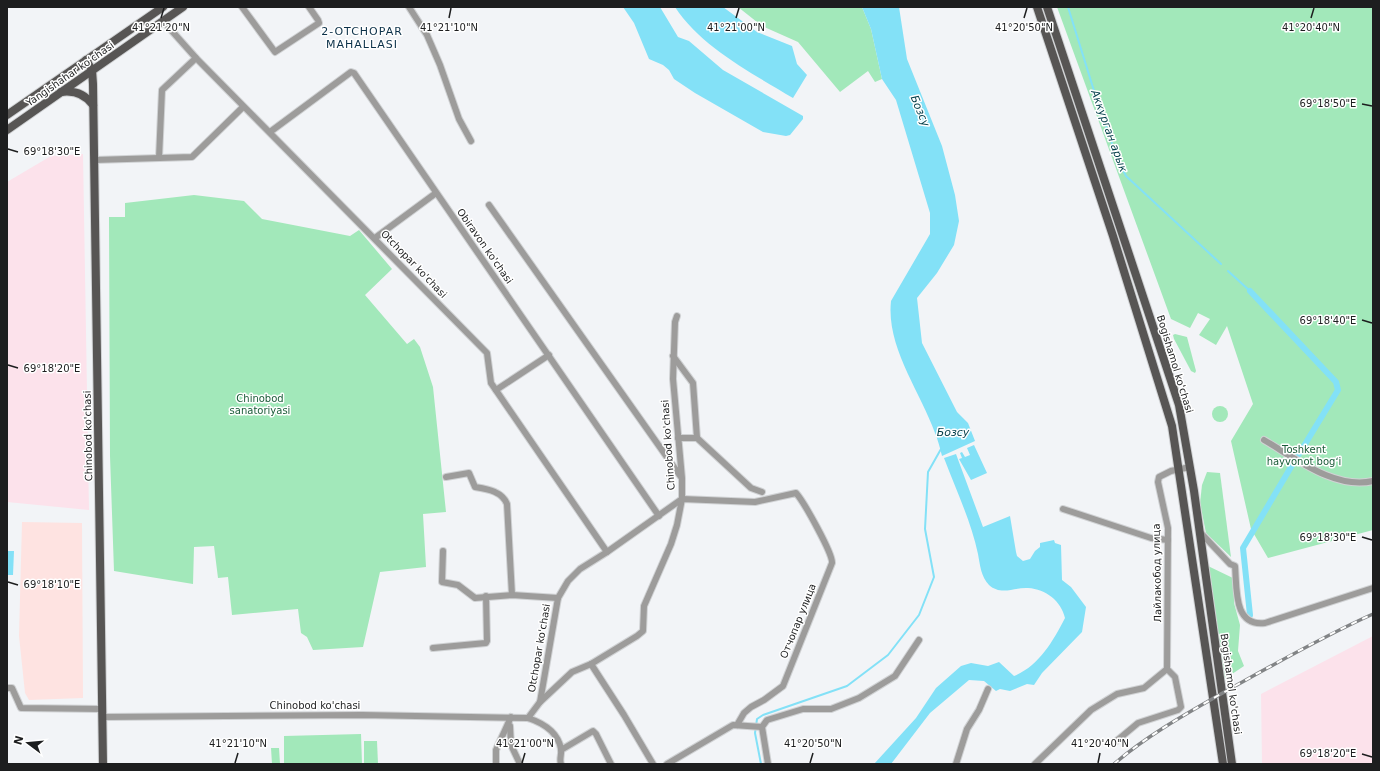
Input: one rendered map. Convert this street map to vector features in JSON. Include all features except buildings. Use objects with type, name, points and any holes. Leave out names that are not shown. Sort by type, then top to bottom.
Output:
[{"type":"main road","name":"Yangishahar ko‘chasi","points":[[7,115],[163,7]]},
{"type":"main road","name":"Yangishahar ko‘chasi","points":[[7,130],[183,7]]},
{"type":"main road","name":"Bogishamol ko'chasi","points":[[1037,7],[1164,395],[1172,426],[1180,468],[1223,764]]},
{"type":"main road","name":"Bogishamol ko'chasi","points":[[1047,7],[1174,391],[1182,420],[1200,532],[1232,764]]},
{"type":"main road","name":"Chinobod ko'chasi","points":[[86,60],[92,70],[93,105],[103,764]]},
{"type":"main road","points":[[60,92],[75,91],[87,98],[93,105]]},
{"type":"main road","points":[[1080,135],[1085,136],[1089,132]]},
{"type":"street","points":[[242,7],[275,52],[319,23],[309,7]]},
{"type":"street","points":[[409,7],[426,35],[438,59],[459,119],[471,141]]},
{"type":"street","name":"Otchopar ko'chasi","points":[[163,21],[243,107],[270,132],[487,353],[491,382],[607,552]]},
{"type":"street","points":[[159,158],[162,90],[196,58]]},
{"type":"street","name":"Obiravon ko'chasi","points":[[270,132],[351,72],[354,73],[659,516]]},
{"type":"street","points":[[94,160],[192,157],[243,107]]},
{"type":"street","points":[[375,238],[436,193]]},
{"type":"street","points":[[489,205],[682,478]]},
{"type":"street","name":"Chinobod ko'chasi","points":[[540,702],[572,672],[591,664],[642,633],[644,606],[671,544],[677,525],[682,499],[682,478],[673,356],[675,322],[677,316]]},
{"type":"street","points":[[496,390],[549,355]]},
{"type":"street","points":[[673,356],[693,383],[697,438]]},
{"type":"street","points":[[678,438],[697,438],[751,488],[762,492]]},
{"type":"street","points":[[1264,440],[1333,480],[1364,484],[1373,481]]},
{"type":"street","points":[[1180,468],[1190,467]]},
{"type":"street","name":"Лайлакобод улица","points":[[1167,669],[1168,528],[1158,482],[1159,477],[1180,468]]},
{"type":"street","points":[[446,477],[468,473],[475,487],[492,490],[505,499],[507,504],[512,595]]},
{"type":"street","name":"Отчопар улица","points":[[682,499],[755,502],[796,493],[807,508],[831,553],[832,563],[783,686],[764,700],[751,707],[744,713],[737,725]]},
{"type":"street","name":"Otchopar ko'chasi","points":[[528,718],[540,702],[558,598],[568,581],[580,569],[607,552],[682,499]]},
{"type":"street","points":[[1063,509],[1151,538],[1168,540]]},
{"type":"street","points":[[1200,532],[1230,564],[1236,566],[1240,610],[1246,618],[1253,622],[1265,623],[1373,588]]},
{"type":"street","points":[[443,551],[442,582],[458,585],[477,599],[486,596],[512,595],[558,598]]},
{"type":"street","points":[[433,648],[486,643],[486,596]]},
{"type":"street","points":[[768,764],[762,727],[767,720],[803,709],[831,709],[859,698],[895,676],[919,640]]},
{"type":"street","points":[[591,664],[624,715],[651,764]]},
{"type":"street","points":[[1035,764],[1090,710],[1117,694],[1144,688],[1167,669],[1175,677],[1181,707],[1180,709],[1138,724],[1114,743]]},
{"type":"street","points":[[7,688],[12,688],[21,708],[102,713]]},
{"type":"street","points":[[956,764],[967,729],[979,710],[988,690]]},
{"type":"street","name":"Chinobod ko'chasi","points":[[102,713],[528,718]]},
{"type":"street","points":[[496,764],[496,750],[511,717]]},
{"type":"street","points":[[511,717],[509,731],[510,746],[520,764]]},
{"type":"street","points":[[528,718],[541,722],[558,740],[561,750],[561,764]]},
{"type":"street","name":"Отчопар улица","points":[[667,764],[733,725],[762,727]]},
{"type":"street","points":[[561,750],[593,731],[611,764]]},
{"type":"shaded area","points":[[83,154],[89,510],[7,502],[7,182],[51,156]]},
{"type":"shaded area","points":[[22,522],[82,523],[83,698],[29,700],[25,693],[19,636]]},
{"type":"shaded area","points":[[1373,636],[1373,764],[1262,764],[1261,694]]},
{"type":"green space","points":[[738,7],[862,7],[871,29],[882,79],[875,82],[868,71],[840,92],[798,42],[762,26]]},
{"type":"green space","name":"Toshkent hayvonot bogʻi","points":[[1057,7],[1373,7],[1373,530],[1268,558],[1251,529],[1231,441],[1253,404],[1227,326],[1216,345],[1199,335],[1210,319],[1198,313],[1190,328],[1171,319]]},
{"type":"green space","name":"Chinobod sanatoriyasi","points":[[194,195],[244,201],[262,219],[350,236],[359,230],[392,269],[365,295],[407,344],[414,339],[420,347],[433,387],[446,512],[423,514],[426,567],[380,572],[363,647],[313,650],[307,637],[301,633],[298,609],[232,615],[228,577],[218,578],[214,546],[194,547],[193,584],[114,571],[110,456],[109,217],[125,217],[125,203]]},
{"type":"green space","points":[[1175,334],[1187,337],[1196,371],[1195,373],[1191,371],[1174,339],[1173,335]]},
{"type":"green space","points":[[1217,406],[1223,406],[1228,411],[1226,420],[1223,422],[1217,422],[1212,417],[1212,411]]},
{"type":"green space","points":[[1207,472],[1220,473],[1231,557],[1206,533],[1200,503],[1202,485]]},
{"type":"green space","points":[[1208,566],[1235,579],[1234,603],[1240,625],[1238,651],[1244,666],[1223,680]]},
{"type":"green space","points":[[361,734],[362,764],[284,764],[284,736]]},
{"type":"green space","points":[[364,741],[377,741],[378,764],[364,764]]},
{"type":"green space","points":[[271,748],[279,748],[280,764],[272,764]]},
{"type":"water","points":[[623,7],[660,7],[678,37],[689,41],[723,70],[803,116],[803,119],[790,135],[786,136],[763,132],[695,93],[674,79],[669,70],[663,65],[649,59],[634,23]]},
{"type":"water","points":[[675,7],[723,7],[757,32],[792,46],[797,64],[807,75],[793,98],[745,69],[713,47],[699,35]]},
{"type":"water","name":"Бозсу","points":[[862,7],[899,7],[907,59],[942,146],[955,195],[959,221],[954,245],[937,273],[917,298],[922,343],[957,412],[968,423],[975,441],[942,456],[929,417],[899,352],[891,318],[891,301],[930,234],[930,213],[896,100],[882,79],[871,29]]},
{"type":"water","name":"Бозсу","points":[[974,445],[987,473],[971,480],[959,459],[962,458],[960,453],[962,452],[965,457],[970,455],[967,448]]},
{"type":"water","name":"Бозсу","points":[[956,454],[983,527],[1010,516],[1017,556],[1023,561],[1030,559],[1035,551],[1040,547],[1040,543],[1054,540],[1055,543],[1061,545],[1062,580],[1071,587],[1086,607],[1082,632],[1042,673],[1034,685],[1027,684],[1010,691],[1000,689],[996,691],[984,681],[969,680],[930,713],[891,764],[874,764],[916,718],[936,688],[961,666],[971,663],[988,666],[999,662],[1014,676],[1023,672],[1044,652],[1065,618],[1060,606],[1047,593],[1028,588],[1003,591],[994,588],[986,582],[981,571],[975,542],[967,518],[944,458]]},
{"type":"water","points":[[7,551],[14,551],[13,575],[7,575]]},
{"type":"waterway","name":"Аккурган арык","points":[[1068,7],[1095,94],[1116,155],[1126,176],[1221,264]]},
{"type":"waterway","name":"Аккурган арык","points":[[1228,271],[1250,291]]},
{"type":"waterway","points":[[1250,291],[1336,382],[1338,390],[1299,454]]},
{"type":"waterway","points":[[761,764],[755,733],[757,719],[763,715],[847,686],[888,655],[919,615],[934,577],[925,529],[928,472],[941,449]]},
{"type":"waterway","points":[[1250,615],[1243,548],[1294,462]]},
{"type":"railway","points":[[1114,764],[1142,742],[1203,704],[1303,648],[1373,614]]},
{"type":"district","name":"2-OTCHOPAR MAHALLASI","points":[[362,37]]}]
